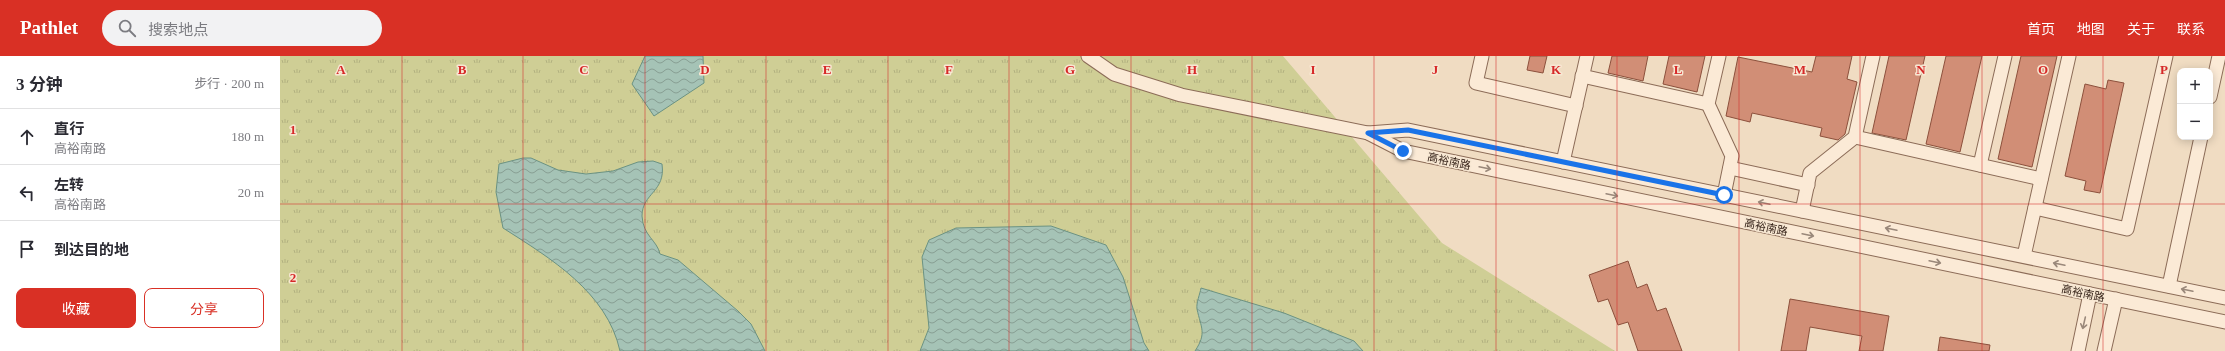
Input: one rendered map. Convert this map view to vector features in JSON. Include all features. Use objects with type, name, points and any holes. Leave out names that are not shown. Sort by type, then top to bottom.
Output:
[{"type":"street","points":[[1088,56],[1114,74],[1182,95],[1368,133]]},
{"type":"street","points":[[1482,56],[1476,83],[1576,106]]},
{"type":"street","points":[[1563,162],[1587,56]]},
{"type":"street","points":[[1719,56],[1708,104],[1732,156],[1724,195]]},
{"type":"street","points":[[1802,211],[1810,174],[1855,137],[1873,56]]},
{"type":"street","points":[[1980,165],[2005,56]]},
{"type":"street","points":[[2024,256],[2069,56]]},
{"type":"street","points":[[2035,208],[2127,229],[2166,56]]},
{"type":"street","points":[[2213,83],[2219,56]]},
{"type":"street","points":[[1582,76],[1708,104]]},
{"type":"street","name":"高裕南路","points":[[1368,133],[1408,130],[2225,298]]},
{"type":"street","name":"高裕南路","points":[[1368,133],[1403,151],[2225,322]]},
{"type":"street","points":[[1855,137],[2041,179]]},
{"type":"street","points":[[2169,286],[2200,140]]},
{"type":"street","points":[[1730,168],[1808,185]]},
{"type":"street","points":[[2078,351],[2090,294]]},
{"type":"street","points":[[2104,351],[2116,300]]},
{"type":"green space","points":[[280,56],[1283,56],[1442,243],[1615,351],[280,351]]},
{"type":"water","points":[[645,56],[703,56],[704,83],[654,116],[632,84]]},
{"type":"water","points":[[523,158],[531,158],[558,170],[586,174],[613,171],[638,162],[653,161],[662,164],[661,181],[643,208],[643,223],[647,233],[656,245],[660,254],[678,260],[738,311],[751,324],[765,351],[620,351],[613,330],[603,311],[590,294],[557,265],[503,228],[496,192],[499,164]]},
{"type":"water","points":[[1051,226],[1106,245],[1123,277],[1144,343],[1149,351],[920,351],[929,328],[922,257],[929,240],[956,228]]},
{"type":"water","points":[[1201,288],[1284,313],[1354,341],[1363,351],[1195,351],[1199,345],[1202,335],[1197,309]]},
{"type":"building","points":[[1530,56],[1547,56],[1543,73],[1527,70]]},
{"type":"building","points":[[1612,56],[1648,56],[1643,81],[1608,73]]},
{"type":"building","points":[[1669,56],[1705,56],[1697,92],[1663,84]]},
{"type":"building","points":[[1816,56],[1852,56],[1847,79],[1857,82],[1845,134],[1838,140],[1820,136],[1822,128],[1752,113],[1750,122],[1726,116],[1738,57],[1812,72]]},
{"type":"building","points":[[1889,56],[1925,56],[1906,140],[1872,133]]},
{"type":"building","points":[[1946,56],[1982,56],[1960,152],[1926,144]]},
{"type":"building","points":[[2021,56],[2057,56],[2032,167],[1998,159]]},
{"type":"building","points":[[2108,80],[2124,83],[2100,193],[2084,190],[2086,181],[2065,176],[2085,84],[2106,89]]},
{"type":"building","points":[[1628,261],[1637,288],[1647,284],[1657,311],[1666,308],[1682,351],[1638,351],[1628,322],[1618,325],[1608,299],[1598,302],[1589,275]]},
{"type":"building","points":[[1790,299],[1889,316],[1883,351],[1859,351],[1862,336],[1810,327],[1806,351],[1781,351]]},
{"type":"building","points":[[1940,337],[1990,345],[1989,351],[1938,351]]},
{"type":"route","points":[[1403,151],[1368,133],[1408,130],[1724,195]]}]
